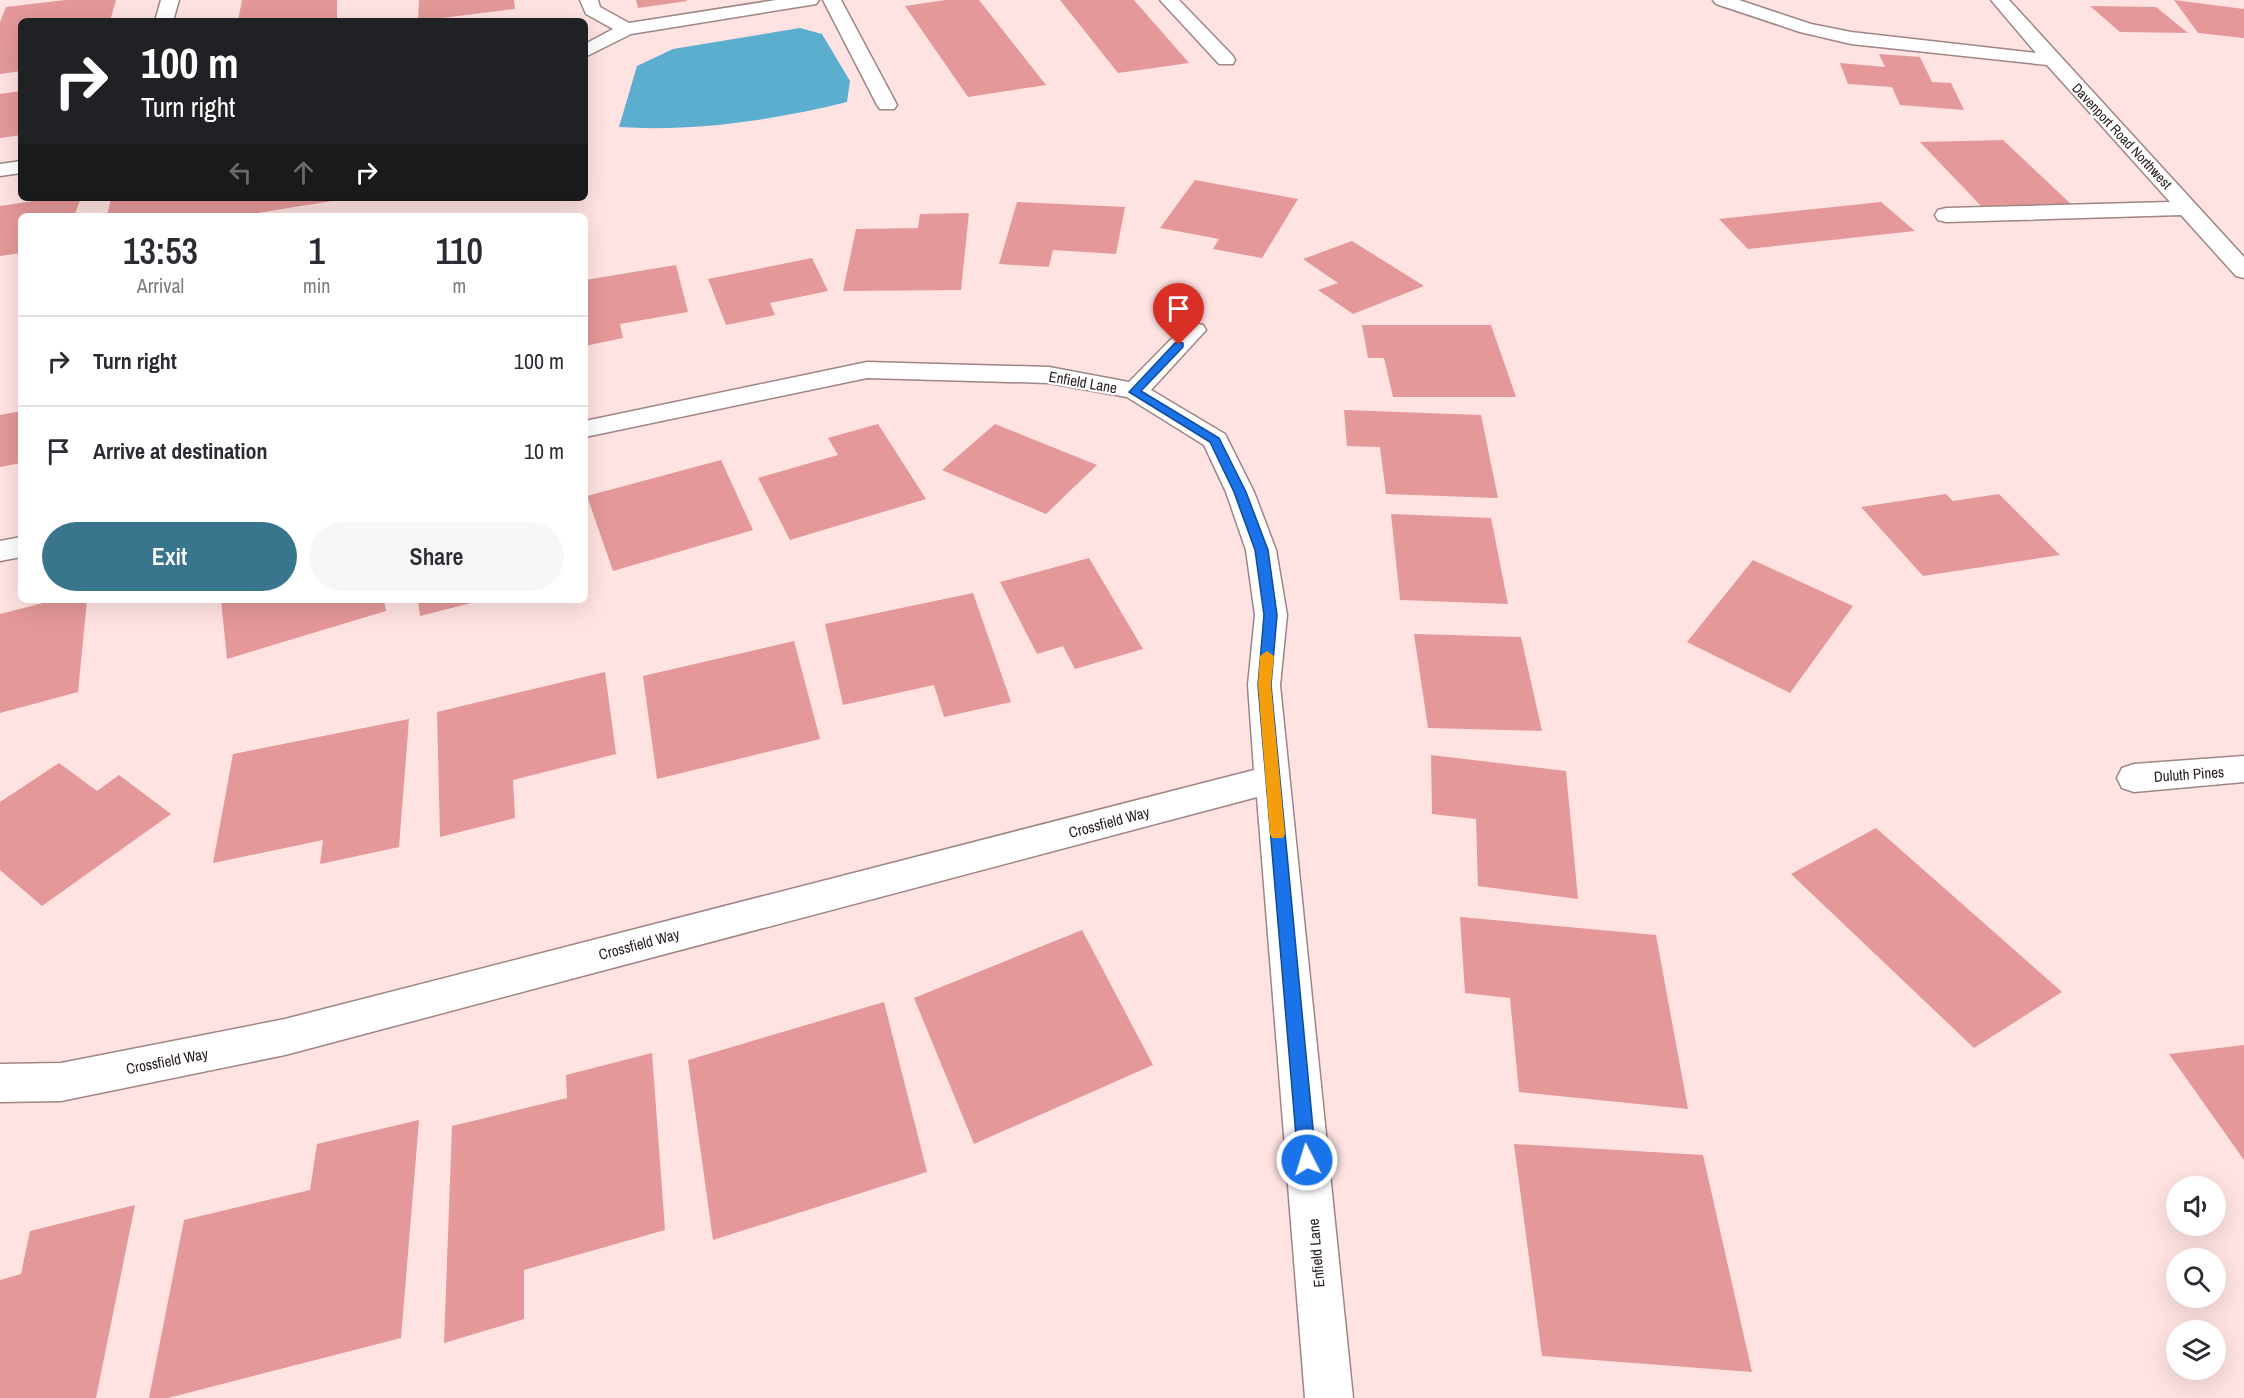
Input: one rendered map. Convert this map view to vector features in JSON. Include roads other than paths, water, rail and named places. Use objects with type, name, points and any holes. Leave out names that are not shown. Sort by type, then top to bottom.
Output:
[{"type":"street","points":[[165,18],[170,0]]},
{"type":"street","points":[[589,0],[592,10],[626,29]]},
{"type":"street","points":[[588,49],[626,29],[810,0]]},
{"type":"street","points":[[832,0],[887,105]]},
{"type":"street","points":[[1169,0],[1226,60]]},
{"type":"street","points":[[1722,0],[1806,28],[1851,38],[2052,60]]},
{"type":"street","name":"Davenport Road Northwest","points":[[2000,0],[2244,271]]},
{"type":"street","points":[[0,170],[18,167]]},
{"type":"street","points":[[1946,215],[2189,208]]},
{"type":"street","points":[[1135,392],[1194,330]]},
{"type":"street","name":"Enfield Lane","points":[[588,428],[867,370],[1049,375],[1135,392],[1215,440],[1240,492],[1262,550],[1270,615],[1264,685],[1329,1398]]},
{"type":"street","points":[[0,551],[18,548]]},
{"type":"street","name":"Duluth Pines","points":[[2134,778],[2244,769]]},
{"type":"street","name":"Crossfield Way","points":[[0,1083],[61,1082],[285,1037],[1272,779]]},
{"type":"water","points":[[800,28],[822,34],[850,81],[847,102],[734,123],[676,128],[619,127],[637,66],[673,49]]}]
